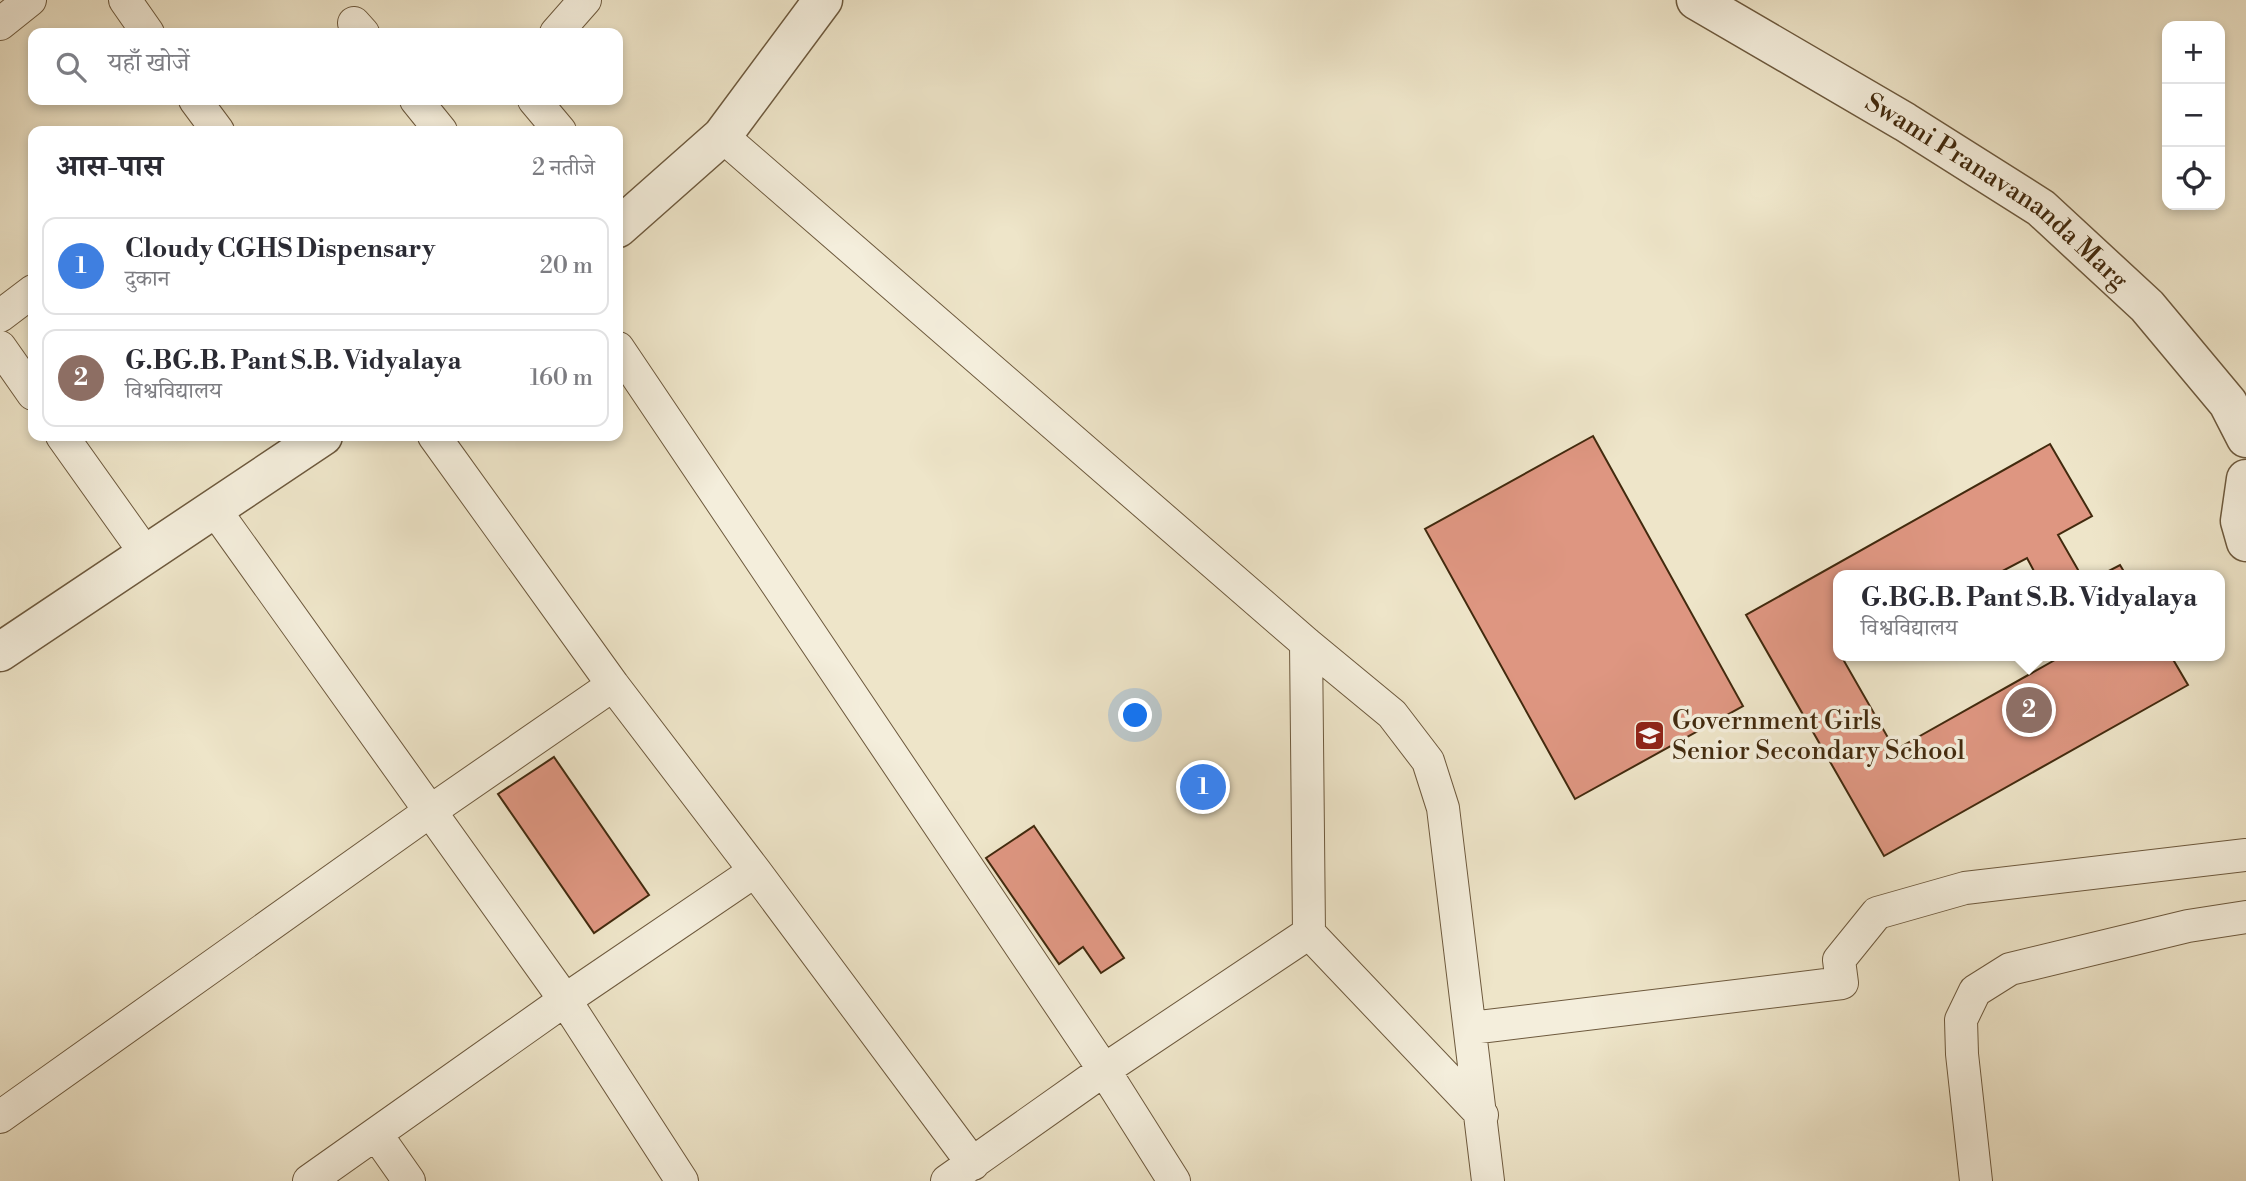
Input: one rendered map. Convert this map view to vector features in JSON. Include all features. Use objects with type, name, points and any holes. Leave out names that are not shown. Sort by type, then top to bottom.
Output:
[{"type":"street","points":[[0,24],[30,0]]},
{"type":"street","points":[[125,0],[145,28]]},
{"type":"street","points":[[560,28],[585,0]]},
{"type":"street","points":[[623,214],[722,136],[823,0]]},
{"type":"street","name":"Swami Pranavananda Marg","points":[[1696,0],[1905,122],[2040,208],[2147,306],[2228,403],[2246,438]]},
{"type":"street","points":[[199,105],[214,126]]},
{"type":"street","points":[[420,105],[437,126]]},
{"type":"street","points":[[538,105],[556,126]]},
{"type":"street","points":[[722,136],[1306,643],[1392,714],[1428,761],[1443,808],[1488,1181]]},
{"type":"street","points":[[0,316],[28,295]]},
{"type":"street","points":[[0,347],[28,387]]},
{"type":"street","points":[[623,355],[1104,1070],[1174,1181]]},
{"type":"street","points":[[66,441],[146,554]]},
{"type":"street","points":[[0,652],[316,441]]},
{"type":"street","points":[[438,441],[613,685],[974,1164]]},
{"type":"street","points":[[2246,479],[2239,521],[2246,542]]},
{"type":"street","points":[[215,510],[565,1000],[682,1181]]},
{"type":"street","points":[[1306,643],[1310,933],[1482,1115]]},
{"type":"street","points":[[0,1117],[429,812],[613,685]]},
{"type":"street","points":[[1471,1028],[1842,983],[1839,960],[1877,913],[1965,888],[2246,855]]},
{"type":"street","points":[[309,1181],[565,1000],[755,871]]},
{"type":"street","points":[[1976,1181],[1961,1020],[1975,991],[2010,969],[2188,926],[2246,917]]},
{"type":"street","points":[[947,1181],[1104,1070],[1310,933]]},
{"type":"street","points":[[376,1134],[409,1181]]},
{"type":"building","points":[[1593,436],[1743,706],[1575,799],[1425,529]]},
{"type":"building","points":[[2050,444],[2092,516],[2058,535],[2078,570],[2033,570],[2027,558],[2004,570],[1833,570],[1833,661],[1844,661],[1895,750],[2053,661],[2174,661],[2188,685],[1884,856],[1746,615]]},
{"type":"building","points":[[2120,565],[2123,570],[2110,570]]},
{"type":"building","points":[[554,757],[649,895],[594,933],[498,794]]},
{"type":"building","points":[[1034,826],[1124,958],[1101,973],[1083,947],[1059,964],[986,858]]},
{"type":"place","name":"G.BG.B. Pant S.B. Vidyalaya","points":[[2029,710]]},
{"type":"place","name":"Government Girls Senior Secondary School","points":[[1649,736]]},
{"type":"place","name":"Cloudy CGHS Dispensary","points":[[1203,787]]}]
